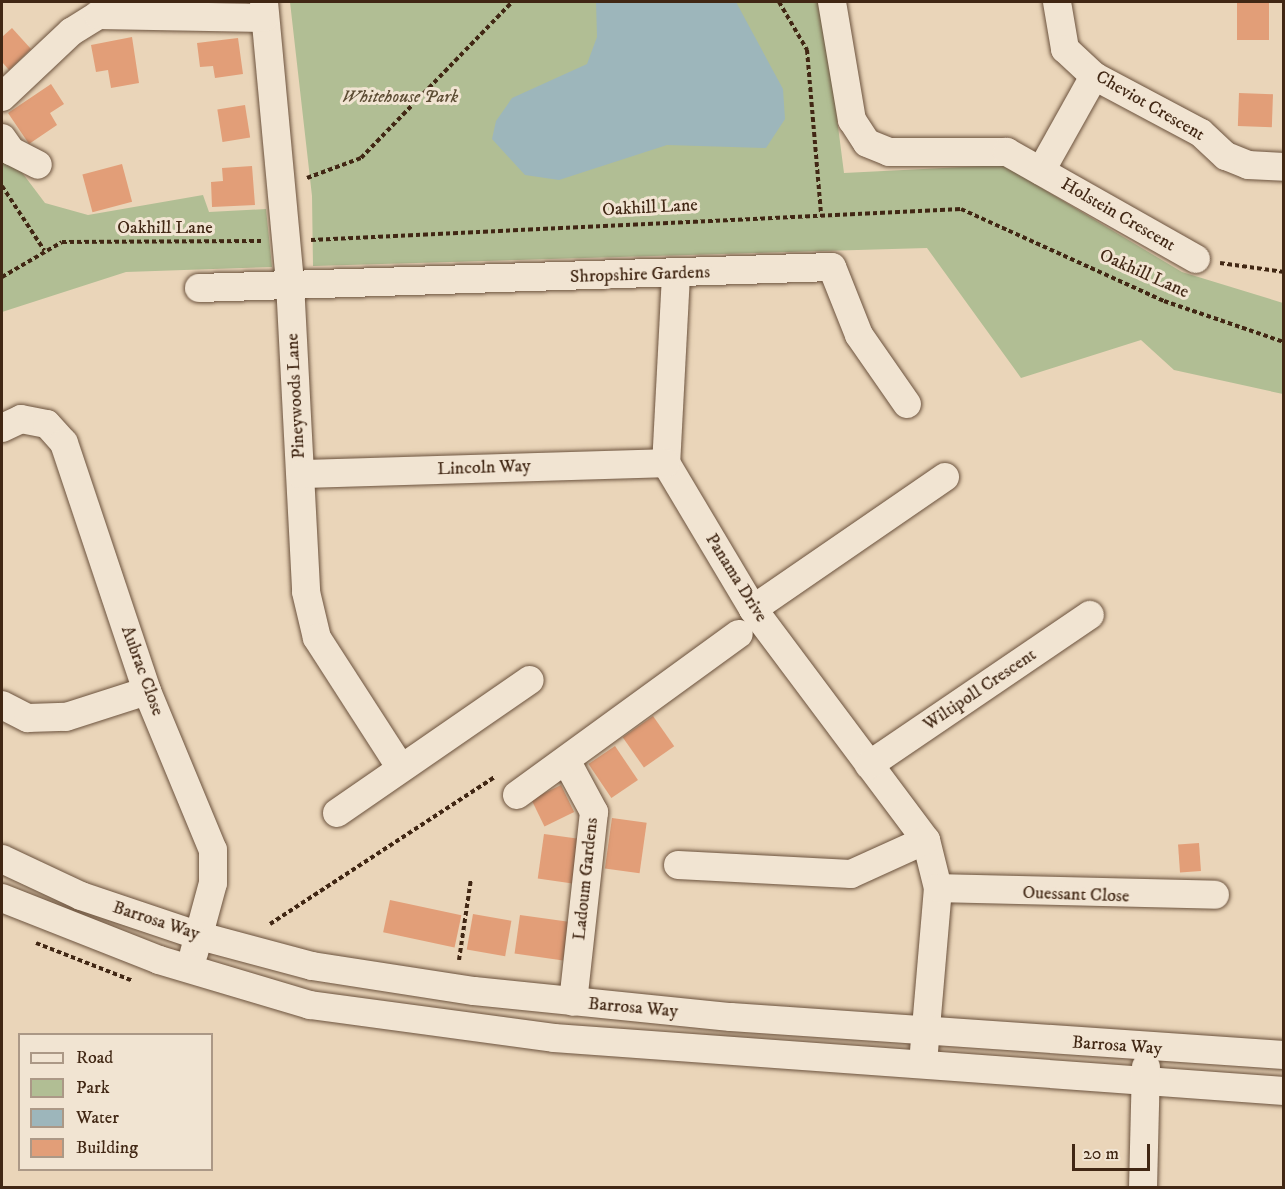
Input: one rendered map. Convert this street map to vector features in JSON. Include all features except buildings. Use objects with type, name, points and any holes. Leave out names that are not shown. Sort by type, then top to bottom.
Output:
[{"type":"street","name":"Holstein Crescent","points":[[832,2],[852,120],[867,143],[889,152],[1007,152],[1196,259]]},
{"type":"street","name":"Cheviot Crescent","points":[[1057,2],[1065,49],[1094,76],[1201,133],[1226,156],[1248,165],[1284,167]]},
{"type":"street","name":"Pineywoods Lane","points":[[264,10],[287,241],[306,592],[317,638],[400,767]]},
{"type":"street","points":[[2,97],[71,32],[98,15],[264,10]]},
{"type":"street","name":"Holstein Crescent","points":[[1041,171],[1094,76]]},
{"type":"street","points":[[2,138],[11,151],[38,165]]},
{"type":"street","name":"Shropshire Gardens","points":[[199,288],[290,283],[676,275],[832,267],[859,335],[907,404]]},
{"type":"street","points":[[666,463],[676,275]]},
{"type":"street","name":"Aubrac Close","points":[[2,428],[21,419],[47,424],[64,443],[147,691],[213,850],[213,883],[189,969]]},
{"type":"street","name":"Lincoln Way","points":[[301,474],[666,463]]},
{"type":"street","name":"Panama Drive","points":[[666,463],[753,609],[926,840],[938,888],[922,1067]]},
{"type":"street","points":[[753,609],[945,477]]},
{"type":"street","name":"Wiltipoll Crescent","points":[[869,765],[1090,615]]},
{"type":"street","points":[[517,795],[567,762],[738,634]]},
{"type":"street","points":[[337,813],[400,767],[530,680]]},
{"type":"street","points":[[2,705],[28,718],[66,717],[147,691]]},
{"type":"street","name":"Ladoum Gardens","points":[[567,762],[594,812],[573,1002]]},
{"type":"street","points":[[678,865],[851,874],[926,840]]},
{"type":"street","name":"Barrosa Way","points":[[2,859],[81,896],[200,936],[312,966],[573,1002],[926,1032],[1284,1056]]},
{"type":"street","name":"Ouessant Close","points":[[938,888],[1215,895]]},
{"type":"street","name":"Barrosa Way","points":[[2,898],[189,969],[310,1005],[464,1027],[922,1067],[1145,1084],[1284,1091]]},
{"type":"street","points":[[1143,1188],[1147,1048]]},
{"type":"path","points":[[282,183],[361,158],[512,2]]},
{"type":"path","points":[[779,2],[807,50],[821,213]]},
{"type":"path","points":[[2,186],[44,250]]},
{"type":"path","name":"Oakhill Lane","points":[[2,277],[44,250],[62,242],[287,241],[821,213],[961,209],[1164,301],[1284,342]]},
{"type":"path","points":[[1196,259],[1284,272]]},
{"type":"path","points":[[459,960],[471,879]]},
{"type":"path","points":[[259,921],[279,927]]},
{"type":"path","points":[[450,959],[471,962]]},
{"type":"green space","name":"Whitehouse Park","points":[[290,2],[822,2],[844,173],[1003,165],[1182,272],[1283,303],[1283,394],[1174,370],[1141,340],[1021,378],[927,248],[313,266],[312,196]]},
{"type":"green space","points":[[2,146],[45,203],[88,215],[203,195],[209,212],[266,209],[272,267],[126,272],[2,312]]},
{"type":"water","points":[[596,2],[736,2],[783,89],[785,119],[766,148],[667,145],[559,180],[525,175],[492,139],[496,121],[512,98],[587,64],[597,37]]}]
